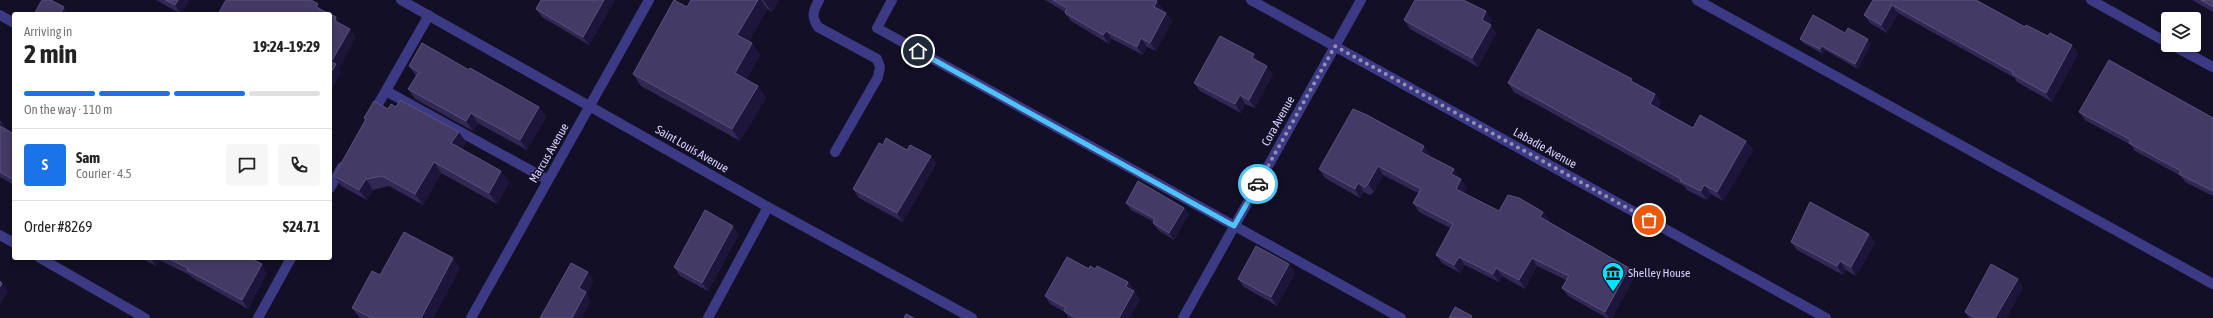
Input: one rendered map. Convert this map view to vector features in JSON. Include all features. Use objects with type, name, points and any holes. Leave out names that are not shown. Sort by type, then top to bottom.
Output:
[{"type":"street","name":"Saint Louis Avenue","points":[[401,0],[591,105],[768,207],[972,318]]},
{"type":"street","name":"Marcus Avenue","points":[[471,318],[649,0]]},
{"type":"street","points":[[819,0],[814,10],[813,19],[818,27],[877,59],[880,66],[878,77],[835,152]]},
{"type":"street","points":[[892,0],[877,28],[1400,318]]},
{"type":"street","name":"Labadie Avenue","points":[[1251,0],[1826,318]]},
{"type":"street","name":"Cora Avenue","points":[[1183,318],[1362,0]]},
{"type":"street","points":[[1697,0],[2213,284]]},
{"type":"street","points":[[2091,0],[2161,39]]},
{"type":"street","points":[[0,15],[12,21]]},
{"type":"street","points":[[366,126],[429,15]]},
{"type":"street","points":[[2184,52],[2213,68]]},
{"type":"street","points":[[386,91],[548,180]]},
{"type":"street","points":[[332,184],[346,160]]},
{"type":"street","points":[[708,318],[768,207]]},
{"type":"street","points":[[0,235],[12,242]]},
{"type":"street","points":[[44,260],[145,318]]},
{"type":"street","points":[[258,318],[290,260]]},
{"type":"building","points":[[42,0],[51,0],[64,7],[61,12],[35,12]]},
{"type":"building","points":[[165,0],[178,0],[175,5]]},
{"type":"building","points":[[226,0],[311,0],[318,4],[316,7],[326,12],[219,12]]},
{"type":"building","points":[[541,0],[604,0],[583,37],[536,9]]},
{"type":"building","points":[[674,0],[687,7],[691,0],[758,0],[737,35],[752,43],[735,73],[758,86],[732,129],[633,74]]},
{"type":"building","points":[[1053,0],[1156,0],[1157,1],[1154,7],[1166,13],[1150,43],[1141,38],[1137,47],[1106,31],[1103,35],[1065,13],[1067,8]]},
{"type":"building","points":[[1415,0],[1463,0],[1486,11],[1482,20],[1491,25],[1472,58],[1404,20]]},
{"type":"building","points":[[1873,0],[1976,0],[2025,27],[2026,25],[2048,36],[2050,33],[2072,45],[2046,93],[2012,74],[2013,72],[1892,5],[1881,25],[1864,15]]},
{"type":"building","points":[[2201,0],[2213,0],[2213,7]]},
{"type":"building","points":[[332,15],[336,17],[335,21],[350,29],[332,60]]},
{"type":"building","points":[[1813,15],[1845,33],[1848,28],[1868,39],[1855,64],[1822,46],[1820,49],[1800,39]]},
{"type":"building","points":[[1538,29],[1632,79],[1631,81],[1655,94],[1650,104],[1693,128],[1700,115],[1746,141],[1717,192],[1704,185],[1701,191],[1680,181],[1681,179],[1508,83]]},
{"type":"building","points":[[1220,36],[1254,54],[1252,58],[1267,66],[1249,100],[1240,95],[1235,104],[1194,83]]},
{"type":"building","points":[[422,43],[539,107],[520,140],[471,113],[466,121],[408,89],[419,72],[409,66]]},
{"type":"building","points":[[2109,60],[2213,118],[2213,191],[2179,174],[2181,171],[2129,143],[2131,140],[2079,112]]},
{"type":"building","points":[[332,62],[336,64],[332,71]]},
{"type":"building","points":[[400,100],[459,132],[451,143],[501,171],[489,193],[434,162],[415,194],[382,176],[366,179],[359,190],[334,176],[366,119],[364,118],[374,101],[388,109],[391,104],[396,107]]},
{"type":"building","points":[[1353,109],[1424,146],[1421,152],[1454,169],[1451,174],[1461,179],[1456,189],[1499,211],[1508,195],[1519,198],[1543,212],[1540,217],[1629,268],[1605,312],[1562,288],[1569,276],[1532,258],[1519,280],[1496,268],[1493,274],[1459,257],[1454,265],[1436,255],[1453,224],[1413,203],[1421,189],[1378,166],[1365,187],[1358,183],[1355,189],[1319,169]]},
{"type":"building","points":[[0,126],[12,133],[12,179],[0,172]]},
{"type":"building","points":[[886,138],[907,150],[910,145],[931,156],[897,213],[853,189],[879,143],[883,145]]},
{"type":"building","points":[[1138,181],[1184,208],[1169,233],[1153,223],[1155,219],[1126,203]]},
{"type":"building","points":[[1810,202],[1869,234],[1851,267],[1840,261],[1837,266],[1791,242]]},
{"type":"building","points":[[705,210],[733,226],[702,283],[674,267]]},
{"type":"building","points":[[404,232],[453,258],[421,318],[372,318],[352,308],[372,271],[380,275]]},
{"type":"building","points":[[1256,246],[1289,264],[1271,297],[1238,279]]},
{"type":"building","points":[[1067,257],[1089,269],[1090,266],[1095,269],[1097,266],[1128,282],[1126,287],[1134,291],[1119,318],[1076,318],[1064,311],[1066,308],[1045,296]]},
{"type":"building","points":[[171,260],[254,260],[262,264],[242,300],[187,270],[188,268]]},
{"type":"building","points":[[571,263],[588,272],[579,288],[586,292],[572,318],[540,318]]},
{"type":"building","points":[[1991,264],[2018,279],[1995,318],[1976,318],[1965,312]]},
{"type":"building","points":[[1455,307],[1472,316],[1471,318],[1449,318]]},
{"type":"building","points":[[906,314],[914,318],[904,318]]},
{"type":"way so far","points":[[1258,184],[1335,46],[1649,220]]},
{"type":"place","name":"Shelley House","points":[[1613,292]]},
{"type":"route","points":[[918,51],[1234,226],[1258,184]]}]
